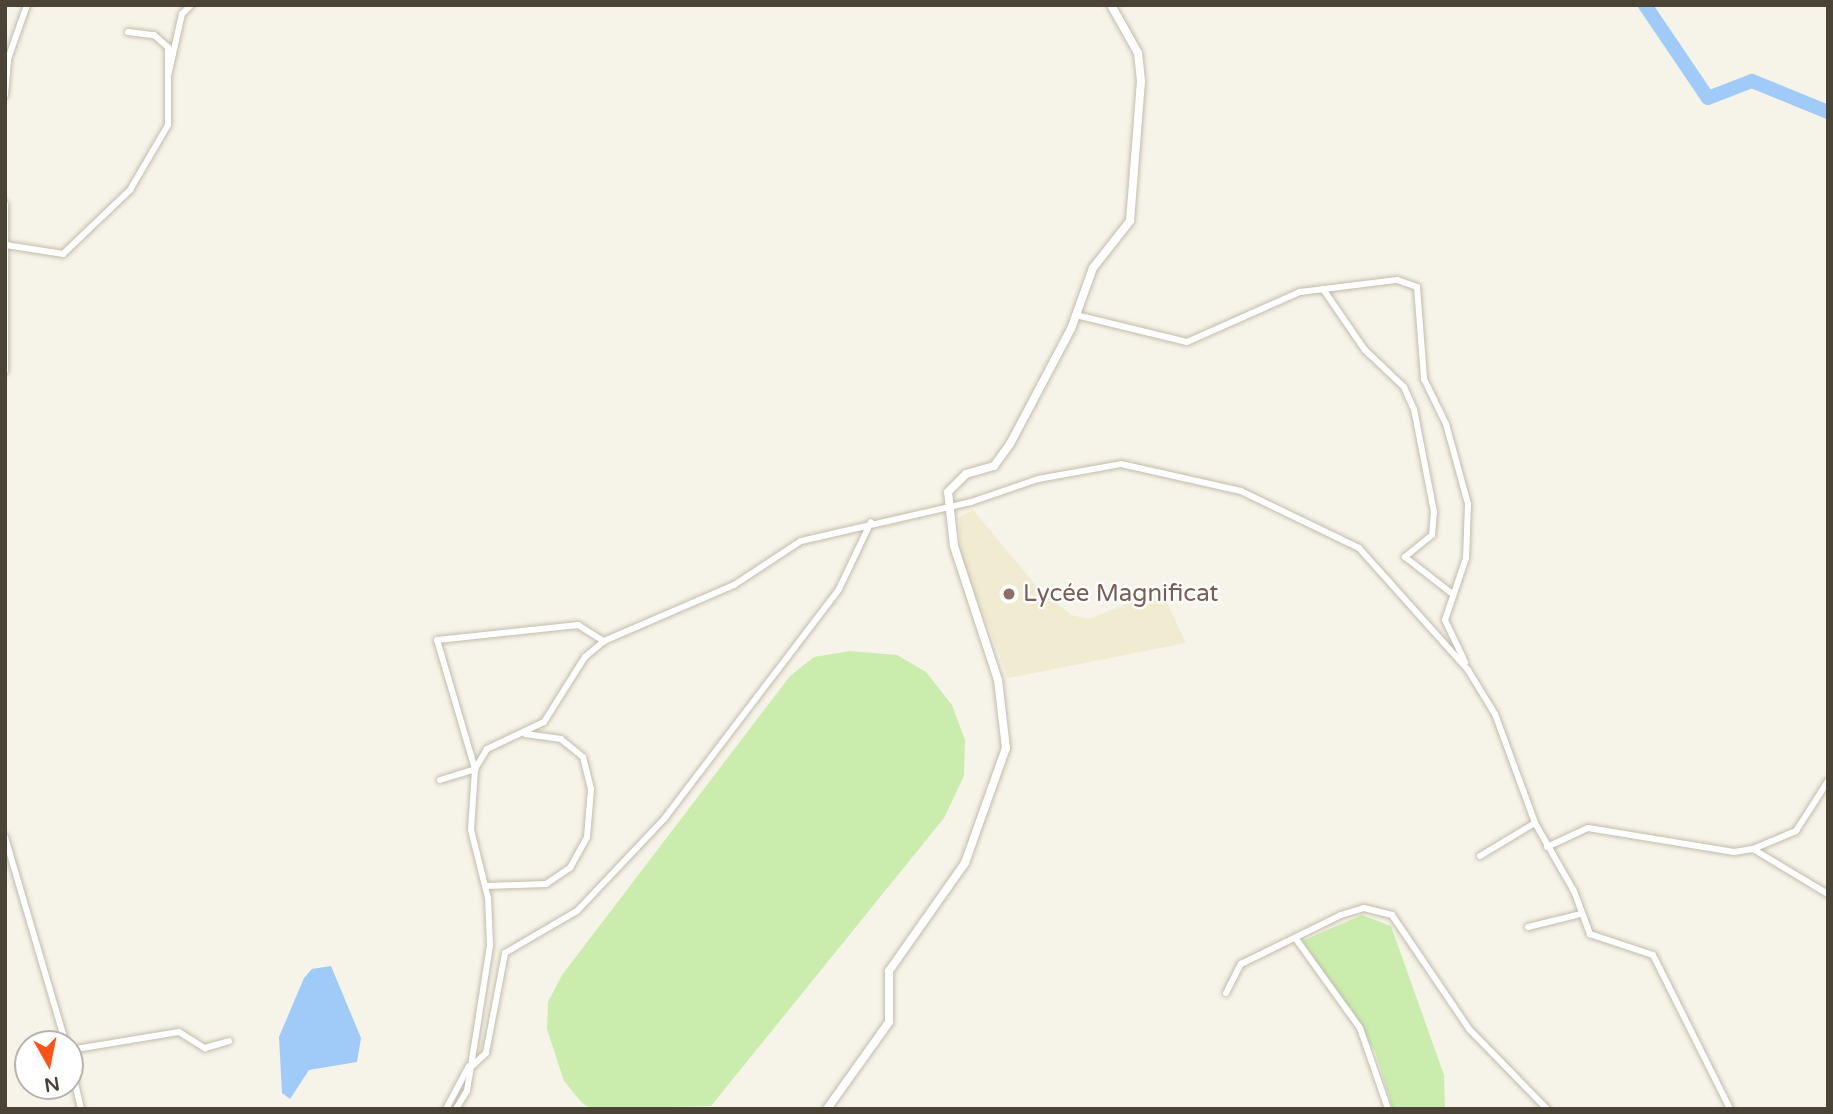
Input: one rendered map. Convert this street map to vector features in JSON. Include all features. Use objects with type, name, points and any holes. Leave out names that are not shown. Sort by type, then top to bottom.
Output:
[{"type":"street","points":[[5,95],[8,59],[27,5]]},
{"type":"street","points":[[168,76],[182,14],[191,5]]},
{"type":"street","points":[[827,1109],[889,1022],[890,971],[965,863],[1006,748],[998,680],[968,594],[947,506],[948,492],[966,474],[994,466],[1010,444],[1076,315],[1093,268],[1130,221],[1136,198],[1138,52],[1111,5]]},
{"type":"street","points":[[6,245],[63,254],[130,190],[168,125],[168,47],[154,35],[128,32]]},
{"type":"street","points":[[5,204],[5,371]]},
{"type":"street","points":[[1076,315],[1187,342],[1300,292],[1397,280],[1418,287],[1424,379],[1446,424],[1468,504],[1466,558],[1451,593],[1445,620],[1468,670],[1495,714],[1535,823],[1546,848],[1574,891],[1581,914],[1603,943],[1653,955],[1730,1109]]},
{"type":"street","points":[[1323,289],[1365,350],[1404,387],[1415,409],[1434,513],[1432,535],[1405,557],[1451,593]]},
{"type":"street","points":[[440,780],[475,769],[487,749],[525,734],[544,722],[585,657],[604,641],[734,585],[801,541],[871,522],[947,506],[1038,479],[1121,464],[1241,491],[1359,548],[1468,670]]},
{"type":"street","points":[[446,1109],[470,1068],[486,1053],[505,953],[577,911],[664,818],[839,589],[871,522]]},
{"type":"street","points":[[456,1109],[470,1068],[490,945],[485,886],[471,830],[475,769],[437,640],[578,625],[604,641]]},
{"type":"street","points":[[485,886],[546,884],[570,868],[587,837],[591,789],[583,757],[561,739],[525,734]]},
{"type":"street","points":[[1546,848],[1588,828],[1734,852],[1753,849],[1796,831],[1828,781]]},
{"type":"street","points":[[1480,856],[1535,823]]},
{"type":"street","points":[[5,837],[62,1030]]},
{"type":"street","points":[[1753,849],[1828,894]]},
{"type":"street","points":[[1226,993],[1241,964],[1364,908],[1391,915],[1470,1030],[1547,1109]]},
{"type":"street","points":[[1528,927],[1581,914]]},
{"type":"street","points":[[1296,939],[1360,1027],[1388,1109]]},
{"type":"street","points":[[84,1048],[179,1032],[205,1048],[229,1041]]},
{"type":"shaded area","name":"Lycée Magnificat","points":[[973,510],[1038,588],[1071,615],[1089,619],[1161,590],[1186,643],[1008,678],[961,557],[959,517]]},
{"type":"green space","points":[[850,651],[897,655],[926,672],[952,705],[965,740],[964,776],[944,818],[711,1106],[592,1109],[582,1103],[564,1081],[547,1029],[548,1002],[562,975],[790,676],[814,657]]},
{"type":"green space","points":[[1362,915],[1391,926],[1444,1075],[1445,1109],[1393,1109],[1375,1051],[1302,941]]},
{"type":"water","points":[[331,966],[361,1038],[357,1062],[309,1070],[290,1099],[282,1093],[279,1037],[304,978],[312,969]]},
{"type":"waterway","points":[[1645,5],[1708,98],[1752,81],[1828,112]]},
{"type":"place","name":"Lycée Magnificat","points":[[1009,594]]}]
